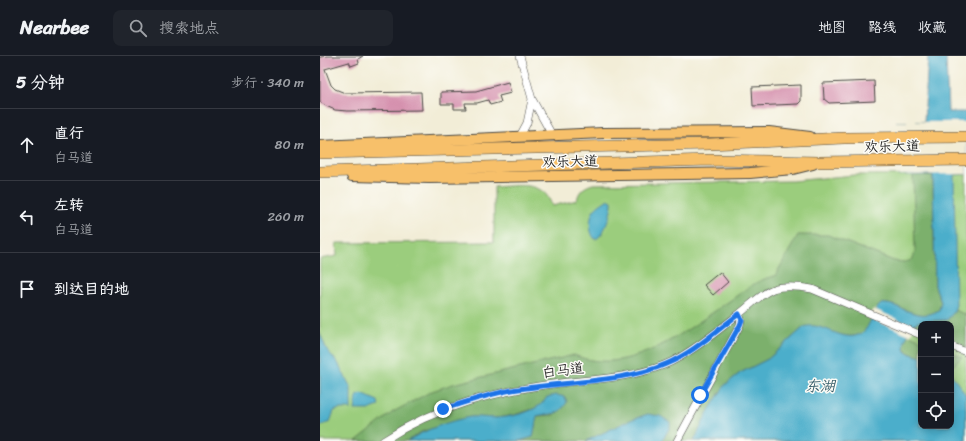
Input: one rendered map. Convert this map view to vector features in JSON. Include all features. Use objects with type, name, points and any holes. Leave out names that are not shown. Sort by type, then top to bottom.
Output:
[{"type":"highway","name":"欢乐大道","points":[[320,153],[710,144],[844,138],[966,137]]},
{"type":"highway","name":"欢乐大道","points":[[320,172],[710,160],[844,162],[966,160]]},
{"type":"main road","name":"欢乐大道","points":[[320,146],[552,135],[769,132],[804,135],[819,139]]},
{"type":"main road","name":"欢乐大道","points":[[320,175],[429,178],[750,173],[793,169],[819,162]]},
{"type":"street","points":[[520,56],[532,99],[552,135]]},
{"type":"street","points":[[520,136],[527,123],[532,99]]},
{"type":"street","name":"白马道","points":[[383,441],[433,413],[492,394],[523,388],[626,375],[655,368],[679,358],[768,291],[775,288],[793,286],[812,289],[918,334]]},
{"type":"street","points":[[677,441],[740,325],[742,320],[739,314]]},
{"type":"street","points":[[954,347],[966,352]]},
{"type":"green space","points":[[966,174],[966,441],[320,441],[320,259],[337,256],[336,243],[494,242],[494,187],[520,185],[536,188],[548,197],[552,206],[577,200],[582,190],[593,184],[792,181],[854,175]]},
{"type":"green space","points":[[913,175],[933,175],[935,286],[941,302],[939,310],[931,314],[923,315],[888,304],[881,304],[865,330],[855,336],[841,335],[819,328],[804,327],[768,359],[740,373],[725,385],[694,441],[662,441],[670,427],[600,435],[586,441],[519,441],[533,436],[537,416],[554,415],[543,404],[514,415],[497,418],[471,417],[421,432],[407,441],[356,441],[393,412],[432,391],[453,384],[574,355],[595,361],[615,360],[636,356],[656,348],[694,326],[750,286],[761,280],[775,276],[798,235],[828,235],[894,261],[905,262],[912,260],[915,252]]},
{"type":"green space","points":[[955,310],[966,315],[966,347],[954,342],[954,321],[943,321],[947,320]]},
{"type":"green space","points":[[924,320],[943,321],[919,321]]},
{"type":"green space","points":[[918,322],[918,328],[913,326]]},
{"type":"green space","points":[[908,334],[918,339],[918,356],[911,354],[904,349],[904,342]]},
{"type":"green space","points":[[954,353],[962,357],[954,365]]},
{"type":"water","name":"东湖","points":[[928,56],[946,56],[948,112],[966,112],[966,174],[954,175],[956,305],[954,312],[947,320],[918,321],[915,323],[905,340],[904,349],[908,353],[918,356],[918,429],[954,429],[954,378],[966,395],[966,441],[694,441],[708,412],[725,385],[740,373],[768,359],[804,327],[818,327],[840,335],[855,336],[865,330],[881,304],[887,304],[923,315],[931,314],[939,310],[941,302],[935,286],[933,175],[897,175],[896,122],[924,122]]},
{"type":"water","points":[[608,199],[612,201],[612,205],[605,229],[602,234],[595,239],[592,234],[590,222],[592,215],[596,208]]},
{"type":"water","points":[[320,333],[327,350],[338,363],[351,388],[351,409],[339,409],[334,411],[330,422],[320,426]]},
{"type":"water","points":[[362,394],[378,401],[379,406],[368,410],[355,410],[357,396]]},
{"type":"water","points":[[557,395],[565,397],[567,402],[554,414],[537,416],[533,437],[519,441],[407,441],[437,426],[453,421],[473,417],[495,418],[524,413],[538,406],[547,397]]},
{"type":"water","points":[[648,414],[660,416],[670,422],[670,427],[662,441],[586,441],[630,420]]},
{"type":"pier","points":[[894,122],[966,122],[966,174],[895,175]]},
{"type":"pier","points":[[874,309],[915,327],[910,335],[869,318]]},
{"type":"building","points":[[363,56],[358,59],[359,63],[351,66],[349,62],[325,69],[331,85],[335,89],[345,93],[421,92],[422,110],[347,111],[335,110],[326,106],[320,102],[320,57]]},
{"type":"building","points":[[874,81],[875,101],[829,103],[824,99],[823,83]]},
{"type":"building","points":[[508,82],[511,93],[499,96],[501,102],[490,105],[488,100],[477,103],[465,103],[466,109],[454,109],[454,104],[441,104],[441,92],[476,91]]},
{"type":"building","points":[[801,85],[801,101],[798,104],[753,106],[752,87]]},
{"type":"building","points":[[720,272],[728,282],[713,295],[704,285]]},
{"type":"route","points":[[443,409],[492,394],[523,388],[626,375],[655,368],[679,358],[739,314],[742,320],[740,325],[700,395]]}]
